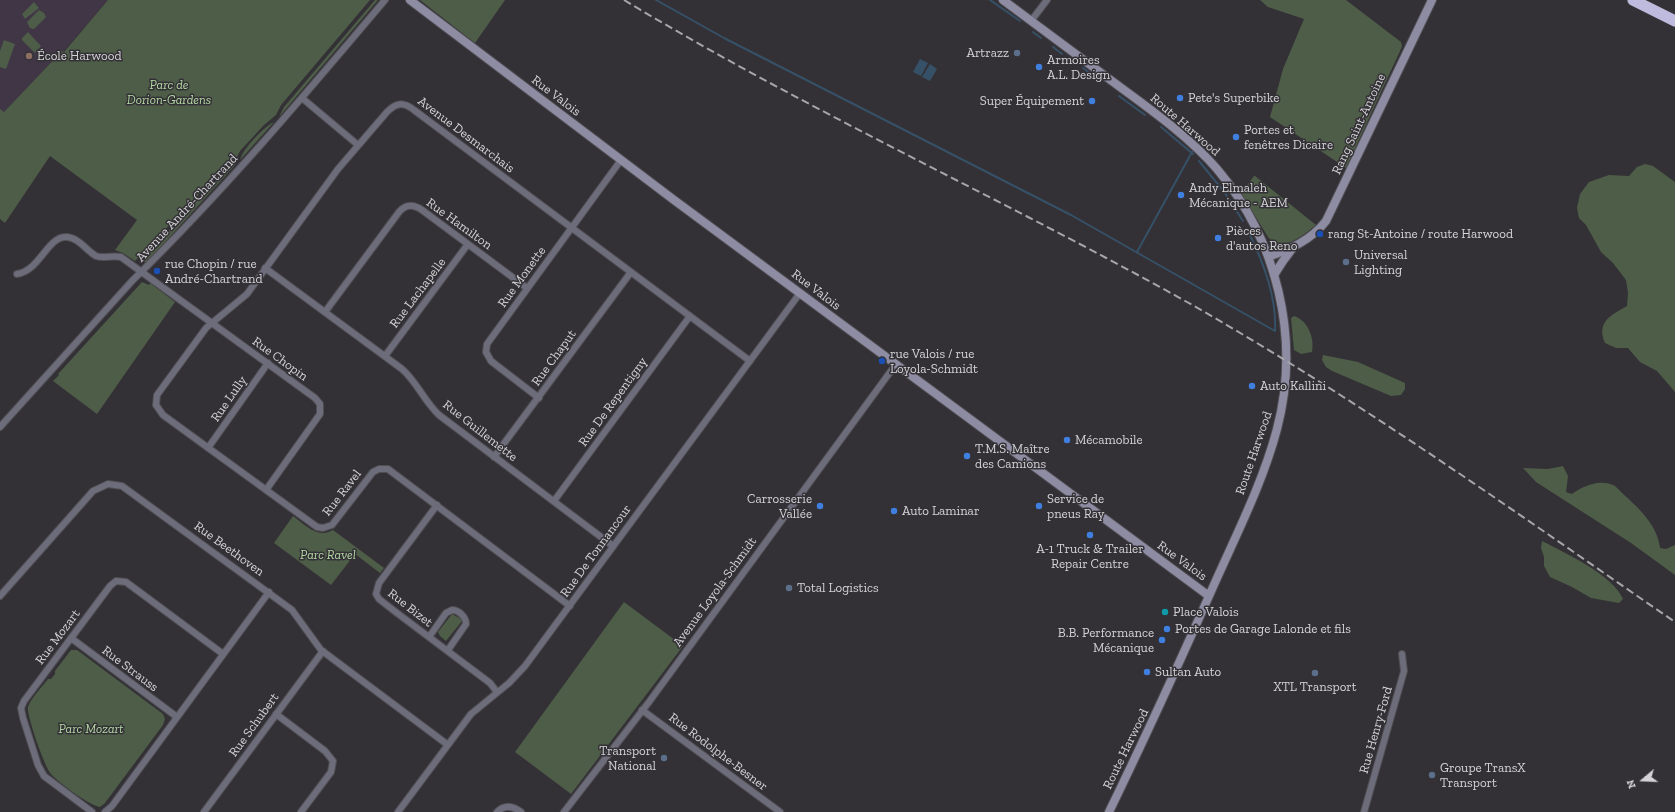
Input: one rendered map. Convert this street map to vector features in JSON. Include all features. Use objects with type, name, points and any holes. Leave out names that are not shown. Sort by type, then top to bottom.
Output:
[{"type":"highway","points":[[1633,0],[1675,21]]},
{"type":"street","name":"Avenue André-Chartrand","points":[[0,427],[232,176],[302,98],[385,0]]},
{"type":"street","name":"Rue Valois","points":[[410,0],[621,160],[1209,596]]},
{"type":"street","name":"Route Harwood","points":[[1003,0],[1150,109],[1202,153],[1224,178],[1239,199],[1258,233],[1274,275],[1282,306],[1286,350],[1285,380],[1280,415],[1274,441],[1260,478],[1159,709],[1109,812]]},
{"type":"street","points":[[1032,21],[1047,0]]},
{"type":"street","name":"Rang Saint-Antoine","points":[[1268,257],[1294,247],[1317,231],[1330,214],[1432,0]]},
{"type":"street","points":[[302,98],[358,145]]},
{"type":"street","name":"Avenue Desmarchais","points":[[212,323],[244,297],[358,145],[390,109],[398,104],[405,104],[750,361]]},
{"type":"street","name":"Rue Monette","points":[[539,398],[493,363],[486,352],[488,341],[621,160]]},
{"type":"street","name":"Rue Hamilton","points":[[325,312],[396,215],[406,206],[414,206],[422,210],[527,288]]},
{"type":"street","name":"Rue Chopin","points":[[17,274],[29,269],[57,240],[66,237],[74,239],[98,257],[113,256],[121,258],[316,398],[321,409],[318,416],[266,490]]},
{"type":"street","name":"Rue Lachapelle","points":[[385,356],[468,244]]},
{"type":"street","name":"Rang Saint-Antoine","points":[[1274,275],[1294,247]]},
{"type":"street","name":"Rue Guillemette","points":[[266,268],[385,356],[410,377],[428,403],[439,415],[613,546]]},
{"type":"street","name":"Rue Chaput","points":[[494,457],[631,272]]},
{"type":"street","name":"Rue De Tonnancour","points":[[398,812],[471,714],[522,669],[800,293]]},
{"type":"street","name":"Rue De Repentigny","points":[[554,501],[690,316]]},
{"type":"street","name":"Rue Ravel","points":[[212,323],[206,328],[159,393],[155,403],[163,415],[320,528],[332,525],[369,476],[379,468],[386,468],[392,471],[570,606]]},
{"type":"street","name":"Rue Lully","points":[[208,448],[268,363]]},
{"type":"street","name":"Avenue Loyola-Schmidt","points":[[564,812],[642,710],[896,364]]},
{"type":"street","name":"Rue Beethoven","points":[[0,596],[93,491],[103,486],[112,484],[122,486],[131,491],[296,613],[323,651],[448,745]]},
{"type":"street","name":"Rue Bizet","points":[[437,505],[382,579],[375,592],[376,596],[382,602],[448,650],[490,684],[497,692]]},
{"type":"street","name":"Rue Mozart","points":[[92,812],[44,776],[38,765],[21,711],[24,701],[112,584],[116,581],[123,581],[224,654]]},
{"type":"street","points":[[105,812],[112,806],[269,592]]},
{"type":"street","points":[[429,637],[448,612],[454,609],[458,611],[466,622],[448,650]]},
{"type":"street","name":"Rue Strauss","points":[[71,638],[177,717]]},
{"type":"street","name":"Rue Schubert","points":[[204,812],[323,651]]},
{"type":"street","name":"Rue Henry-Ford","points":[[1364,812],[1404,672],[1402,654]]},
{"type":"street","name":"Rue Rodolphe-Besner","points":[[642,710],[780,812]]},
{"type":"street","points":[[276,714],[328,753],[333,761],[331,772],[301,812]]},
{"type":"street","points":[[497,812],[501,808],[509,806],[521,812]]},
{"type":"shaded area","name":"École Harwood","points":[[0,0],[108,0],[63,52],[62,51],[4,112],[0,109]]},
{"type":"green space","name":"Parc de Dorion-Gardens","points":[[108,0],[370,0],[281,105],[276,115],[264,125],[240,151],[235,161],[226,166],[135,261],[123,253],[115,250],[137,220],[50,156],[5,223],[0,219],[0,109],[4,112],[62,51],[64,52]]},
{"type":"green space","points":[[375,0],[378,0],[279,117],[284,107]]},
{"type":"green space","points":[[420,0],[505,0],[475,43]]},
{"type":"green space","points":[[1260,0],[1346,0],[1401,42],[1402,46],[1400,51],[1346,168],[1270,117],[1283,69],[1304,19],[1268,7]]},
{"type":"green space","points":[[34,2],[39,8],[25,19],[22,14]]},
{"type":"green space","points":[[39,10],[44,13],[46,17],[34,29],[30,28],[27,22]]},
{"type":"green space","points":[[28,32],[41,46],[35,53],[22,40]]},
{"type":"green space","points":[[4,40],[15,44],[6,69],[0,67],[0,51]]},
{"type":"green space","points":[[274,122],[240,160],[254,138]]},
{"type":"green space","points":[[236,164],[147,262],[139,262],[229,167]]},
{"type":"green space","points":[[1645,164],[1653,166],[1675,182],[1675,392],[1657,371],[1640,362],[1628,348],[1616,348],[1605,343],[1602,330],[1604,324],[1611,316],[1627,306],[1628,293],[1626,280],[1613,263],[1601,252],[1586,225],[1579,218],[1577,208],[1580,194],[1589,182],[1609,175],[1629,176],[1637,167]]},
{"type":"green space","points":[[1254,176],[1316,225],[1302,236],[1286,244],[1275,245],[1268,237],[1241,193]]},
{"type":"green space","points":[[142,282],[149,285],[150,283],[175,302],[97,414],[53,381]]},
{"type":"green space","points":[[1294,316],[1303,321],[1307,326],[1312,341],[1312,352],[1301,354],[1294,350],[1291,318]]},
{"type":"green space","points":[[1323,355],[1358,362],[1405,383],[1405,389],[1401,395],[1391,396],[1332,371],[1326,367],[1322,360]]},
{"type":"green space","points":[[1563,466],[1568,476],[1566,492],[1572,494],[1591,484],[1608,483],[1615,486],[1634,504],[1651,525],[1660,548],[1666,549],[1675,545],[1675,575],[1631,543],[1536,482],[1523,468],[1548,469]]},
{"type":"green space","name":"Parc Ravel","points":[[293,516],[307,527],[317,532],[322,533],[333,530],[384,568],[380,573],[355,554],[331,585],[274,543]]},
{"type":"green space","points":[[1542,541],[1575,558],[1599,573],[1618,590],[1623,599],[1619,603],[1591,598],[1550,577],[1544,566],[1544,557],[1541,548]]},
{"type":"green space","points":[[624,602],[683,646],[571,794],[515,752]]},
{"type":"green space","points":[[452,614],[462,621],[446,641],[438,632]]},
{"type":"green space","name":"Parc Mozart","points":[[71,650],[77,650],[163,714],[165,719],[163,725],[105,803],[100,807],[89,803],[67,788],[51,774],[41,752],[28,712],[29,704],[34,696],[48,679],[51,679],[55,674],[55,671]]},
{"type":"water","points":[[920,59],[928,63],[921,76],[913,72]]},
{"type":"water","points":[[930,64],[937,69],[930,81],[922,77]]},
{"type":"waterway","points":[[656,0],[724,38],[1071,215],[1275,331],[1274,305],[1268,280],[1259,254],[1248,231]]},
{"type":"waterway","points":[[990,0],[1020,21]]},
{"type":"waterway","points":[[1033,32],[1041,38]]},
{"type":"waterway","points":[[1053,47],[1062,54]]},
{"type":"waterway","points":[[1083,68],[1095,77]]},
{"type":"waterway","points":[[1119,96],[1145,115]]},
{"type":"waterway","points":[[1161,127],[1193,154]]},
{"type":"waterway","points":[[1137,252],[1192,152]]},
{"type":"waterway","points":[[1199,161],[1225,193],[1243,221]]},
{"type":"railway","points":[[624,0],[763,79],[1046,226],[1187,302],[1250,339],[1373,416],[1675,622]]},
{"type":"place","name":"Artrazz","points":[[1017,53]]},
{"type":"place","name":"École Harwood","points":[[29,56]]},
{"type":"place","name":"Armoires A.L. Design","points":[[1039,67]]},
{"type":"place","name":"Pete's Superbike","points":[[1180,98]]},
{"type":"place","name":"Super Équipement","points":[[1092,101]]},
{"type":"place","name":"Portes et fenêtres Dicaire","points":[[1236,137]]},
{"type":"place","name":"Andy Elmaleh Mécanique - AEM","points":[[1181,195]]},
{"type":"place","name":"rang St-Antoine / route Harwood","points":[[1320,234]]},
{"type":"place","name":"Pièces d'autos Reno","points":[[1218,238]]},
{"type":"place","name":"Universal Lighting","points":[[1346,262]]},
{"type":"place","name":"rue Chopin / rue André-Chartrand","points":[[157,271]]},
{"type":"place","name":"rue Valois / rue Loyola-Schmidt","points":[[882,361]]},
{"type":"place","name":"Auto Kallini","points":[[1252,386]]},
{"type":"place","name":"Mécamobile","points":[[1067,440]]},
{"type":"place","name":"T.M.S. Maître des Camions","points":[[967,456]]},
{"type":"place","name":"Carrosserie Vallée","points":[[820,506]]},
{"type":"place","name":"Service de pneus Ray","points":[[1039,506]]},
{"type":"place","name":"Auto Laminar","points":[[894,511]]},
{"type":"place","name":"A-1 Truck & Trailer Repair Centre","points":[[1090,535]]},
{"type":"place","name":"Total Logistics","points":[[789,588]]},
{"type":"place","name":"Place Valois","points":[[1165,612]]},
{"type":"place","name":"Portes de Garage Lalonde et fils","points":[[1167,629]]},
{"type":"place","name":"B.B. Performance Mécanique","points":[[1162,640]]},
{"type":"place","name":"Sultan Auto","points":[[1147,672]]},
{"type":"place","name":"XTL Transport","points":[[1315,673]]},
{"type":"place","name":"Transport National","points":[[664,758]]},
{"type":"place","name":"Groupe TransX Transport","points":[[1432,775]]}]
